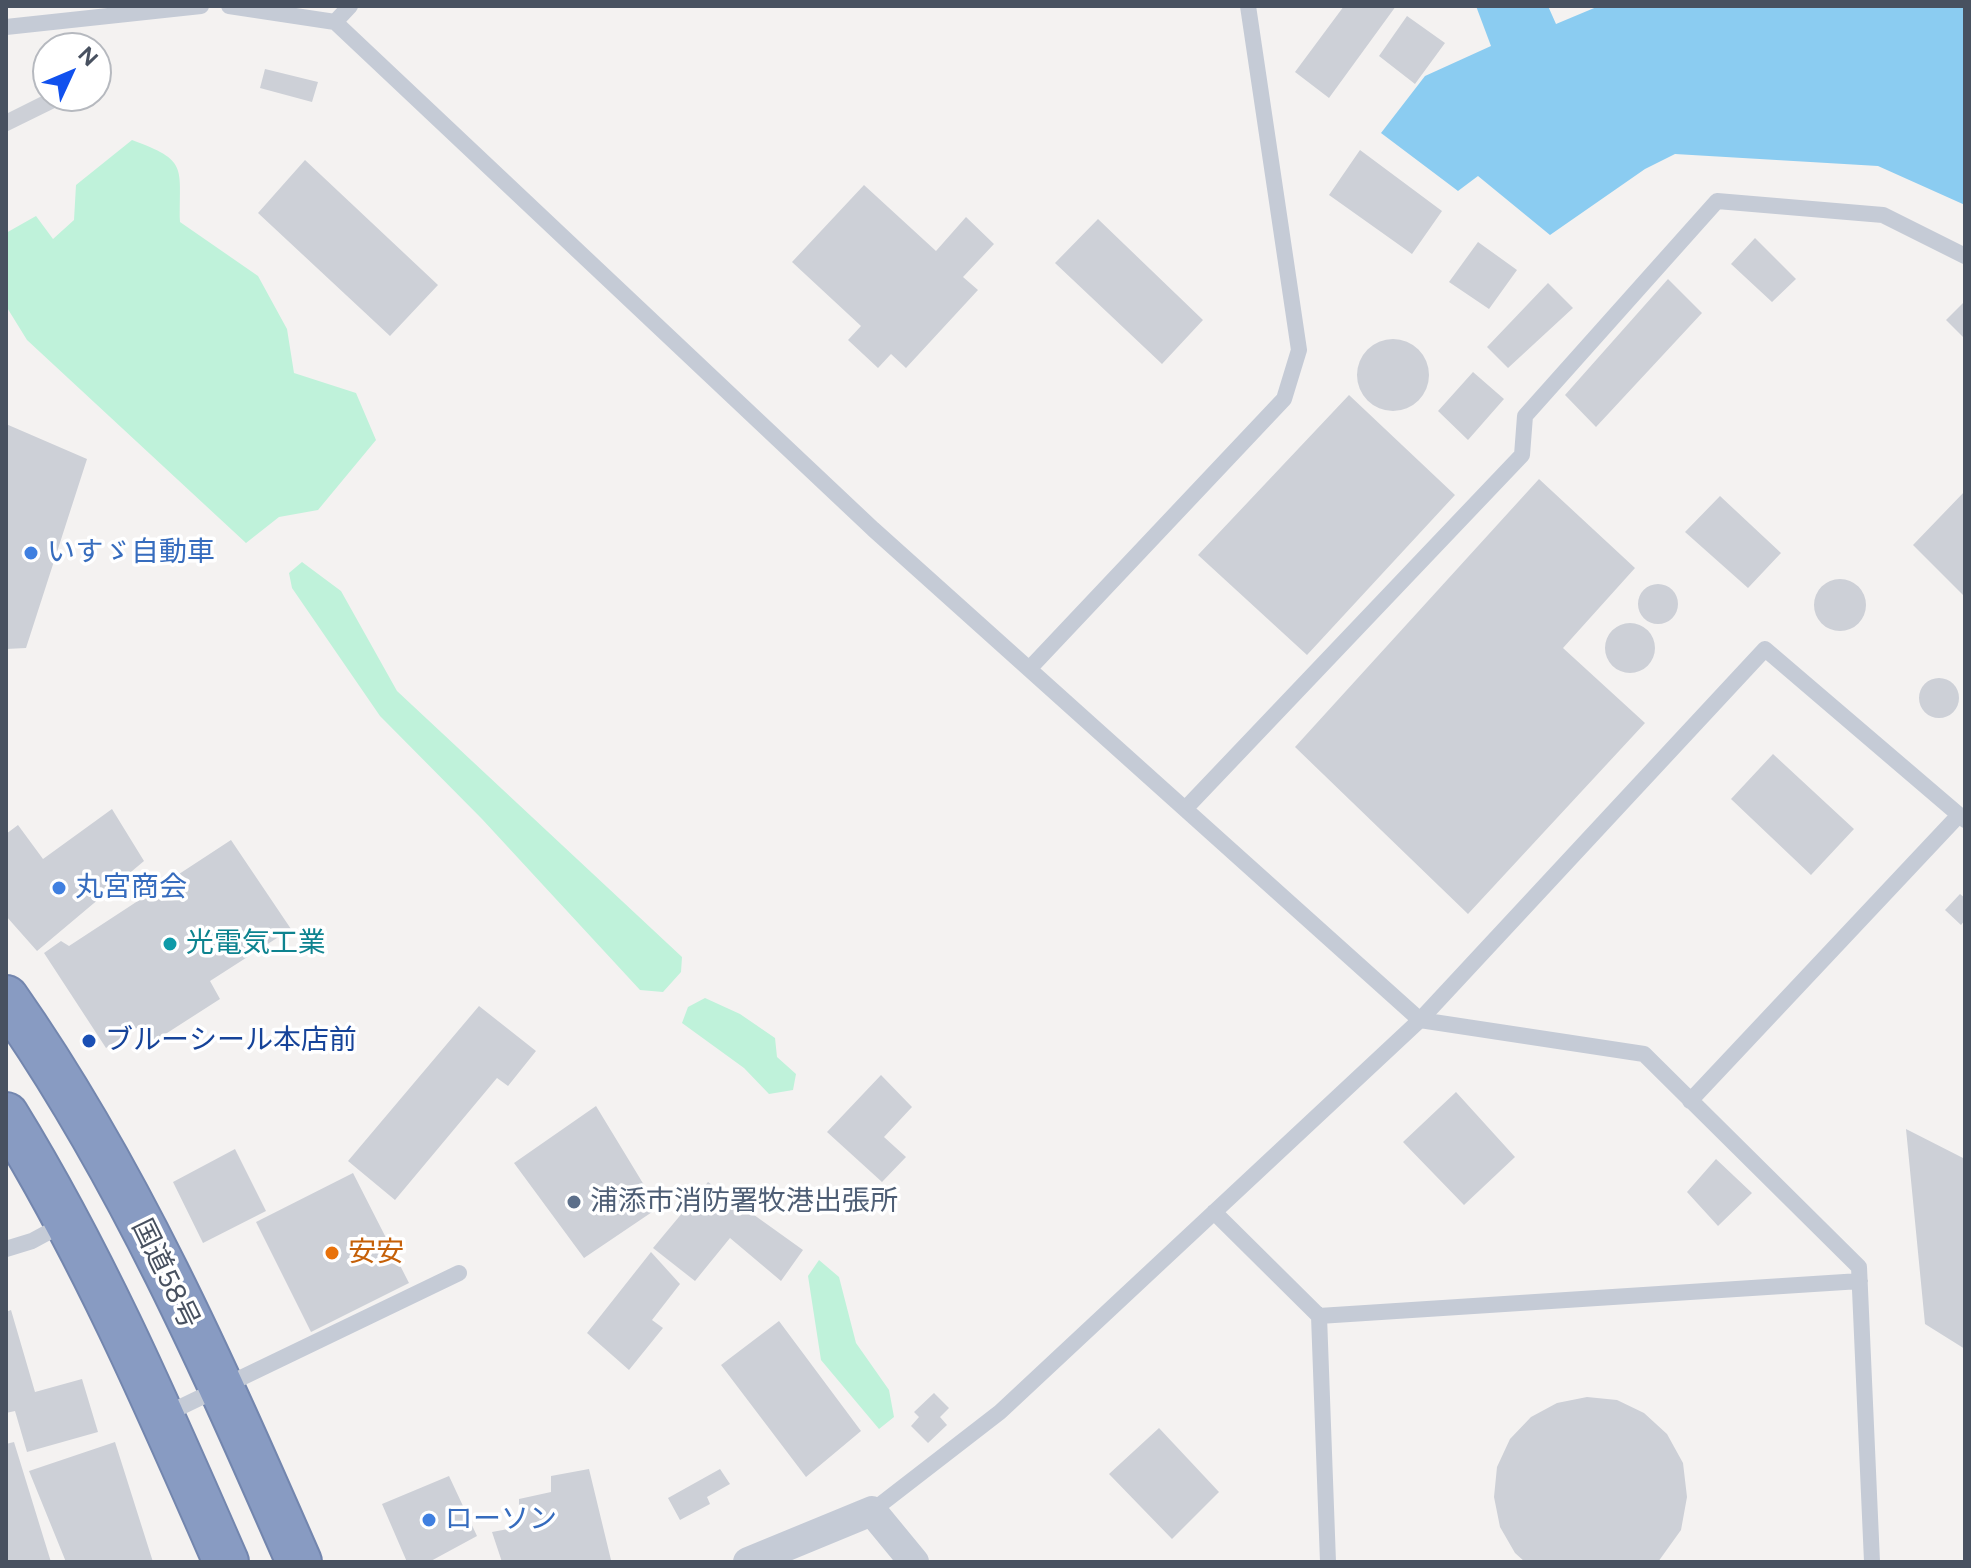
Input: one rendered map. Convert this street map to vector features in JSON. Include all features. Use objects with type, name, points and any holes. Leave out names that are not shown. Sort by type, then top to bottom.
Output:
[{"type":"highway","name":"国道58号","points":[[6,998],[110,1165],[222,1388],[299,1562]]},
{"type":"highway","points":[[6,1115],[68,1221],[132,1345],[226,1562]]},
{"type":"street","points":[[748,1562],[872,1511],[914,1562]]},
{"type":"lane","points":[[6,27],[201,6]]},
{"type":"lane","points":[[229,6],[335,22],[873,529],[1420,1020],[1644,1054],[1859,1267],[1872,1562]]},
{"type":"lane","points":[[335,22],[350,6]]},
{"type":"lane","points":[[1030,668],[1284,399],[1299,350],[1248,6]]},
{"type":"lane","points":[[1185,809],[1522,455],[1525,416],[1717,201],[1883,215],[1965,256]]},
{"type":"lane","points":[[872,1511],[1000,1412],[1420,1020],[1765,649],[1962,817],[1690,1101]]},
{"type":"lane","points":[[1214,1212],[1319,1316],[1328,1562]]},
{"type":"lane","points":[[6,1249],[32,1241],[68,1221]]},
{"type":"lane","points":[[162,1416],[459,1273]]},
{"type":"lane","points":[[1319,1316],[1860,1281]]},
{"type":"green space","points":[[132,140],[163,154],[177,168],[180,222],[258,276],[287,329],[294,373],[356,393],[376,440],[318,510],[279,517],[246,543],[27,340],[6,306],[6,233],[36,216],[53,239],[74,220],[76,185]]},
{"type":"green space","points":[[302,562],[341,591],[397,691],[682,957],[681,972],[663,992],[640,990],[482,819],[380,716],[292,588],[289,573]]},
{"type":"green space","points":[[705,998],[740,1014],[775,1038],[777,1057],[796,1074],[793,1090],[769,1094],[744,1068],[682,1023],[688,1007]]},
{"type":"green space","points":[[819,1260],[839,1277],[856,1343],[889,1390],[894,1417],[879,1429],[821,1360],[808,1276]]},
{"type":"water","points":[[1476,6],[1548,6],[1556,24],[1599,6],[1965,6],[1965,205],[1878,166],[1675,154],[1645,169],[1550,235],[1478,176],[1458,191],[1381,133],[1425,76],[1491,46]]},
{"type":"building","points":[[1344,6],[1396,6],[1329,98],[1295,72]]},
{"type":"building","points":[[1407,16],[1445,43],[1415,84],[1379,56]]},
{"type":"building","points":[[265,69],[318,82],[312,102],[260,88]]},
{"type":"building","points":[[32,101],[32,112],[47,112],[6,132],[6,114]]},
{"type":"building","points":[[1360,150],[1442,211],[1412,254],[1329,195]]},
{"type":"building","points":[[305,160],[438,285],[390,336],[258,213]]},
{"type":"building","points":[[864,185],[936,251],[966,217],[994,244],[963,277],[978,290],[906,368],[891,354],[878,368],[848,340],[861,326],[792,262]]},
{"type":"building","points":[[1098,219],[1203,320],[1162,364],[1055,263]]},
{"type":"building","points":[[1755,238],[1796,279],[1772,302],[1731,264]]},
{"type":"building","points":[[1478,242],[1517,270],[1489,309],[1449,282]]},
{"type":"building","points":[[1668,279],[1702,313],[1596,427],[1565,395]]},
{"type":"building","points":[[1548,283],[1573,308],[1508,368],[1487,347]]},
{"type":"building","points":[[1965,301],[1965,339],[1946,320]]},
{"type":"building","points":[[1393,339],[1413,345],[1423,355],[1429,375],[1423,395],[1413,405],[1393,411],[1373,405],[1363,395],[1357,375],[1363,355],[1373,345]]},
{"type":"building","points":[[1473,372],[1504,399],[1468,440],[1438,411]]},
{"type":"building","points":[[1349,395],[1455,495],[1307,655],[1198,555]]},
{"type":"building","name":"いすゞ自動車","points":[[6,424],[87,459],[26,648],[6,649]]},
{"type":"building","points":[[1539,479],[1635,568],[1563,648],[1645,723],[1468,914],[1295,747]]},
{"type":"building","points":[[1965,491],[1965,597],[1913,545]]},
{"type":"building","points":[[1720,496],[1781,553],[1748,588],[1685,532]]},
{"type":"building","points":[[1840,579],[1859,586],[1866,605],[1859,624],[1840,631],[1821,624],[1814,605],[1821,586]]},
{"type":"building","points":[[1658,584],[1672,590],[1678,604],[1672,618],[1658,624],[1644,618],[1638,604],[1644,590]]},
{"type":"building","points":[[1630,623],[1647,631],[1655,648],[1647,665],[1630,673],[1613,665],[1605,648],[1613,631]]},
{"type":"building","points":[[1939,678],[1953,684],[1959,698],[1953,712],[1939,718],[1925,712],[1919,698],[1925,684]]},
{"type":"building","points":[[1773,754],[1854,829],[1811,875],[1731,799]]},
{"type":"building","name":"丸宮商会","points":[[112,809],[144,861],[37,951],[6,916],[6,834],[18,825],[43,859]]},
{"type":"building","name":"光電気工業","points":[[231,840],[291,929],[210,981],[220,999],[153,1042],[138,1027],[106,1048],[44,953],[61,941],[69,946]]},
{"type":"building","points":[[1960,894],[1965,898],[1965,920],[1961,925],[1945,910]]},
{"type":"building","points":[[479,1006],[536,1051],[508,1086],[497,1078],[395,1200],[348,1161]]},
{"type":"building","points":[[881,1075],[912,1107],[884,1137],[906,1157],[882,1182],[827,1132]]},
{"type":"building","points":[[1456,1092],[1515,1157],[1464,1205],[1403,1142]]},
{"type":"building","points":[[596,1106],[658,1208],[584,1258],[514,1163]]},
{"type":"building","points":[[1906,1129],[1965,1159],[1965,1349],[1925,1324]]},
{"type":"building","points":[[235,1149],[266,1211],[203,1243],[173,1182]]},
{"type":"building","points":[[1716,1159],[1752,1193],[1718,1226],[1687,1192]]},
{"type":"building","name":"安安","points":[[353,1173],[409,1283],[311,1332],[256,1222]]},
{"type":"building","points":[[708,1182],[803,1250],[781,1281],[730,1238],[695,1281],[653,1248]]},
{"type":"building","points":[[651,1252],[680,1284],[652,1320],[663,1328],[629,1370],[587,1333]]},
{"type":"building","points":[[11,1310],[35,1392],[82,1379],[98,1432],[27,1452],[15,1411],[6,1413],[6,1312]]},
{"type":"building","points":[[779,1321],[861,1431],[806,1477],[721,1365]]},
{"type":"building","points":[[934,1393],[949,1408],[940,1417],[947,1425],[928,1443],[911,1426],[919,1417],[914,1412]]},
{"type":"building","points":[[1587,1397],[1617,1400],[1644,1413],[1667,1434],[1683,1463],[1687,1497],[1681,1530],[1658,1562],[1525,1562],[1515,1553],[1500,1527],[1494,1497],[1497,1467],[1510,1439],[1531,1417],[1557,1403]]},
{"type":"building","points":[[1159,1428],[1219,1492],[1172,1539],[1109,1474]]},
{"type":"building","points":[[14,1442],[51,1562],[6,1562],[6,1444]]},
{"type":"building","points":[[115,1442],[153,1562],[66,1562],[29,1471]]},
{"type":"building","points":[[589,1469],[611,1560],[502,1562],[492,1532],[519,1527],[519,1499],[551,1492],[551,1476]]},
{"type":"building","points":[[720,1469],[730,1484],[707,1497],[710,1504],[680,1520],[668,1498]]},
{"type":"building","name":"ローソン","points":[[449,1476],[477,1536],[429,1562],[407,1562],[382,1504]]},
{"type":"place","name":"いすゞ自動車","points":[[31,553]]},
{"type":"place","name":"丸宮商会","points":[[59,888]]},
{"type":"place","name":"光電気工業","points":[[170,944]]},
{"type":"place","name":"ブルーシール本店前","points":[[89,1041]]},
{"type":"place","name":"浦添市消防署牧港出張所","points":[[574,1202]]},
{"type":"place","name":"安安","points":[[332,1253]]},
{"type":"place","name":"ローソン","points":[[429,1520]]}]
